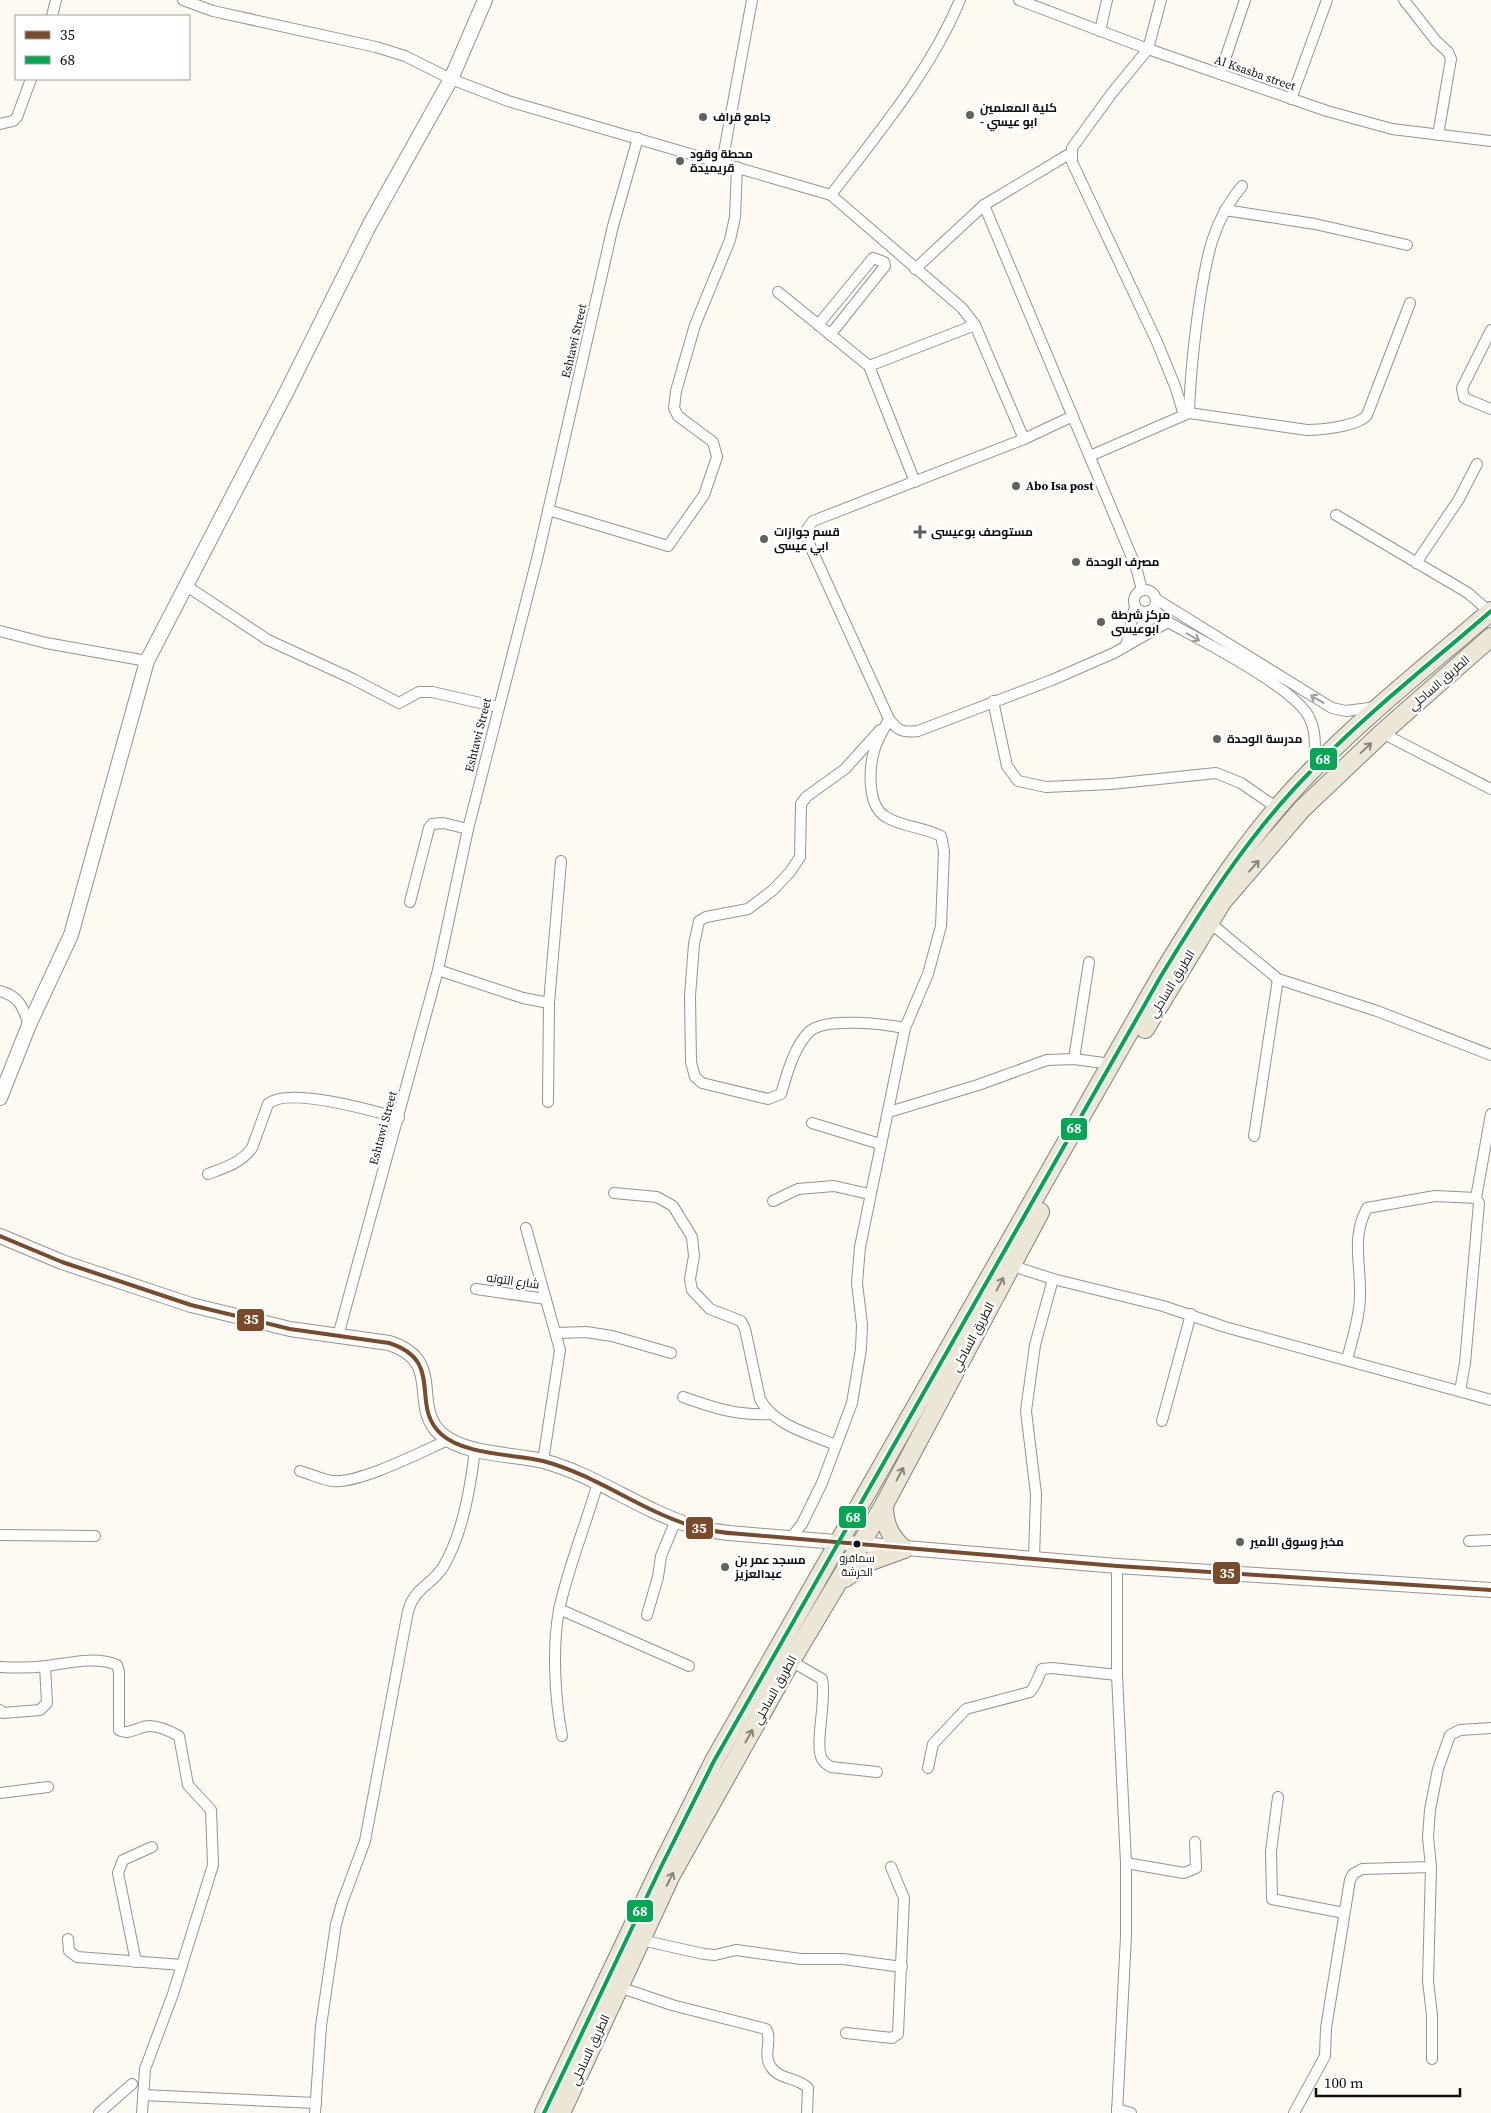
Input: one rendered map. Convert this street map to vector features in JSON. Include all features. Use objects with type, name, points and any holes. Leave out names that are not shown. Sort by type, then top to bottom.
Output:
[{"type":"highway","name":"الطريق الساحلي","points":[[544,2113],[687,1814],[837,1542],[1209,897],[1277,808],[1314,768],[1380,706],[1490,612]]},
{"type":"highway","name":"الطريق الساحلي","points":[[561,2113],[672,1875],[791,1661],[884,1505],[1010,1265],[1209,922],[1222,902],[1302,809],[1382,733],[1491,637]]},
{"type":"highway","points":[[838,1585],[868,1562],[904,1549],[888,1530],[884,1516],[884,1505]]},
{"type":"street","points":[[52,15],[56,0]]},
{"type":"street","points":[[183,0],[213,11],[405,56],[452,79],[508,100],[831,195],[962,308],[975,325],[1024,439]]},
{"type":"street","points":[[0,1098],[29,1025],[71,935],[147,661],[287,391],[370,224],[452,79],[485,0]]},
{"type":"street","points":[[722,163],[752,0]]},
{"type":"street","points":[[831,195],[907,94],[949,27],[960,0]]},
{"type":"street","name":"Al Ksasba street","points":[[1019,0],[1148,49],[1291,99],[1392,129],[1491,140]]},
{"type":"street","points":[[1100,31],[1107,0]]},
{"type":"street","points":[[1161,0],[1148,49],[1112,93],[1072,148],[1071,153],[1072,162],[1165,360],[1186,414]]},
{"type":"street","points":[[1220,74],[1245,0]]},
{"type":"street","points":[[1291,99],[1327,0]]},
{"type":"street","points":[[1404,0],[1436,41],[1448,52],[1451,59],[1438,134]]},
{"type":"street","points":[[0,124],[13,121],[17,117],[31,80]]},
{"type":"street","name":"Eshtawi Street","points":[[338,1336],[438,970],[468,829],[548,510],[613,226],[638,138]]},
{"type":"street","points":[[915,269],[984,205],[1071,153]]},
{"type":"street","points":[[548,510],[668,546],[704,495],[716,458],[716,447],[704,434],[678,416],[674,408],[676,391],[695,325],[730,240],[735,217],[737,167]]},
{"type":"street","points":[[1186,414],[1191,362],[1206,260],[1211,242],[1225,210],[1242,186]]},
{"type":"street","points":[[984,205],[1136,567],[1142,590]]},
{"type":"street","points":[[1225,210],[1314,224],[1407,245]]},
{"type":"street","points":[[818,325],[873,258],[884,262],[885,266],[830,335]]},
{"type":"street","points":[[778,292],[869,366],[915,482]]},
{"type":"street","points":[[1090,456],[1186,414],[1307,430],[1321,430],[1362,420],[1367,415],[1410,303]]},
{"type":"street","points":[[869,366],[975,325]]},
{"type":"street","points":[[1491,330],[1462,388],[1462,394],[1464,398],[1491,409]]},
{"type":"street","points":[[1073,416],[1024,439],[813,521],[807,529],[806,537],[889,720],[896,729],[904,732],[918,731],[1052,680],[1126,646],[1168,622]]},
{"type":"street","points":[[1416,562],[1459,499],[1477,464]]},
{"type":"street","points":[[1336,515],[1468,592],[1490,612]]},
{"type":"street","points":[[185,585],[268,640],[353,679],[399,703],[419,692],[432,692],[498,708]]},
{"type":"street","points":[[1126,646],[1135,606],[1135,596],[1142,590]]},
{"type":"street","points":[[1142,590],[1151,592],[1152,607],[1148,632]]},
{"type":"street","points":[[1135,606],[1140,611],[1152,607],[1332,708],[1346,711],[1380,706]]},
{"type":"street","points":[[1152,607],[1168,622],[1274,684],[1302,706],[1311,719],[1314,734],[1314,768]]},
{"type":"street","points":[[0,631],[46,643],[147,661]]},
{"type":"street","points":[[993,701],[1007,766],[1018,781],[1046,787],[1111,784],[1216,773],[1241,783],[1277,808]]},
{"type":"street","points":[[790,1538],[808,1513],[822,1483],[852,1403],[861,1349],[862,1326],[857,1283],[860,1247],[869,1194],[889,1112],[905,1028],[928,974],[942,926],[944,851],[941,836],[924,828],[884,816],[876,806],[870,783],[874,751],[889,720]]},
{"type":"street","points":[[889,720],[845,769],[806,797],[801,804],[800,857],[790,872],[773,890],[748,909],[706,917],[699,921],[694,944],[690,996],[691,1062],[695,1077],[702,1083],[768,1099],[781,1094],[790,1067],[802,1042],[811,1030],[823,1025],[865,1022],[905,1028]]},
{"type":"street","points":[[1382,733],[1491,789]]},
{"type":"street","points":[[410,902],[429,828],[432,824],[443,823],[468,829]]},
{"type":"street","points":[[548,1102],[549,1003],[561,861]]},
{"type":"street","points":[[1209,922],[1278,979],[1378,1011],[1491,1055]]},
{"type":"street","points":[[1074,1059],[1090,962]]},
{"type":"street","points":[[438,970],[524,998],[549,1003]]},
{"type":"street","points":[[1254,1136],[1278,979]]},
{"type":"street","points":[[0,991],[12,994],[20,1001],[29,1025]]},
{"type":"street","points":[[889,1112],[978,1085],[1047,1060],[1074,1059],[1111,1064]]},
{"type":"street","points":[[208,1174],[240,1161],[247,1154],[252,1148],[265,1111],[272,1101],[290,1098],[343,1102],[399,1118]]},
{"type":"street","points":[[1460,1391],[1465,1363],[1479,1203],[1476,1198],[1491,1114]]},
{"type":"street","points":[[812,1122],[880,1144]]},
{"type":"street","points":[[772,1201],[798,1188],[834,1186],[869,1194]]},
{"type":"street","points":[[614,1193],[657,1197],[673,1206],[692,1237],[694,1256],[690,1279],[692,1290],[710,1309],[741,1321],[745,1329],[760,1399],[765,1410],[800,1430],[836,1445]]},
{"type":"street","points":[[1347,1360],[1360,1295],[1357,1264],[1358,1241],[1367,1208],[1435,1196],[1476,1198]]},
{"type":"street","points":[[526,1228],[560,1350],[557,1381],[543,1461]]},
{"type":"street","points":[[0,1236],[62,1262],[191,1305],[253,1321],[389,1343],[401,1347],[415,1356],[425,1385],[429,1416],[433,1425],[448,1440],[475,1449],[543,1461],[598,1482],[676,1520],[714,1531],[1117,1566],[1491,1590]]},
{"type":"street","points":[[1010,1265],[1053,1279],[1191,1314],[1225,1327],[1491,1400]]},
{"type":"street","points":[[1034,1559],[1036,1494],[1026,1411],[1033,1353],[1053,1279]]},
{"type":"street","name":"شارع التوته","points":[[476,1289],[546,1299]]},
{"type":"street","points":[[1162,1421],[1191,1314]]},
{"type":"street","points":[[556,1334],[586,1332],[671,1353]]},
{"type":"street","points":[[683,1397],[714,1408],[748,1415],[771,1414]]},
{"type":"street","points":[[300,1471],[326,1480],[341,1481],[386,1467],[448,1440]]},
{"type":"street","points":[[143,2095],[315,2108],[321,2026],[336,1924],[365,1841],[408,1612],[416,1593],[438,1574],[446,1563],[464,1513],[475,1449]]},
{"type":"street","points":[[562,1736],[556,1700],[560,1609],[568,1575],[598,1482]]},
{"type":"street","points":[[647,1615],[658,1577],[661,1556],[676,1520]]},
{"type":"street","points":[[0,1535],[95,1536]]},
{"type":"street","points":[[1469,1541],[1491,1540]]},
{"type":"street","points":[[1117,1566],[1118,1675],[1126,1863],[1126,1936],[1117,2111],[1131,2113]]},
{"type":"street","points":[[560,1609],[688,1666]]},
{"type":"street","points":[[0,1667],[45,1666],[83,1661],[104,1661],[116,1665],[119,1672],[119,1730],[131,1732],[150,1726],[169,1730],[179,1736],[188,1785],[212,1810],[213,1865],[162,2027],[145,2069],[142,2113]]},
{"type":"street","points":[[791,1661],[822,1679],[825,1696],[821,1753],[826,1764],[877,1772]]},
{"type":"street","points":[[0,1710],[3,1713],[40,1710],[47,1704],[45,1666]]},
{"type":"street","points":[[928,1768],[934,1744],[966,1709],[1030,1692],[1042,1669],[1047,1667],[1118,1675]]},
{"type":"street","points":[[1432,2059],[1432,2015],[1428,1981],[1431,1867],[1428,1837],[1430,1810],[1438,1769],[1446,1743],[1454,1731],[1491,1728]]},
{"type":"street","points":[[0,1793],[48,1787]]},
{"type":"street","points":[[1278,1797],[1271,1851],[1272,1899],[1344,1913]]},
{"type":"street","points":[[1126,1863],[1184,1873],[1191,1872],[1196,1868],[1195,1842]]},
{"type":"street","points":[[136,1962],[118,1873],[123,1860],[152,1847]]},
{"type":"street","points":[[846,2033],[892,2038],[898,2034],[904,1898],[892,1867]]},
{"type":"street","points":[[1294,2113],[1324,2056],[1326,2028],[1344,1913],[1350,1880],[1353,1874],[1362,1869],[1431,1867]]},
{"type":"street","points":[[68,1939],[68,1952],[77,1957],[182,1965]]},
{"type":"street","points":[[641,1940],[704,1954],[715,1955],[736,1950],[802,1959],[858,1960],[902,1967]]},
{"type":"street","points":[[620,1987],[672,2005],[766,2029],[768,2040],[767,2053],[771,2067],[781,2074],[800,2081],[808,2088],[807,2113]]},
{"type":"street","points":[[99,2113],[132,2084]]},
{"type":"transit line","name":"68","points":[[544,2113],[660,1869],[714,1761],[1161,976],[1195,921],[1250,842],[1291,792],[1334,748],[1378,708],[1491,611]]},
{"type":"transit line","name":"35","points":[[0,1236],[62,1262],[191,1305],[290,1329],[389,1343],[406,1351],[417,1361],[422,1372],[427,1410],[432,1423],[441,1434],[451,1441],[475,1450],[543,1461],[562,1467],[654,1511],[704,1529],[729,1533],[1117,1566],[1491,1590]]},
{"type":"place","name":"كلية المعلمين - ابو عيسي","points":[[970,115]]},
{"type":"place","name":"جامع قراف","points":[[703,117]]},
{"type":"place","name":"محطة وقود قريميدة","points":[[680,161]]},
{"type":"place","name":"Abo Isa post","points":[[1016,486]]},
{"type":"place","name":"مستوصف بوعيسى","points":[[920,532]]},
{"type":"place","name":"قسم جوازات ابي عيسى","points":[[764,539]]},
{"type":"place","name":"مصرف الوحدة","points":[[1076,562]]},
{"type":"place","name":"مركز شرطة ابوعيسى","points":[[1101,622]]},
{"type":"place","name":"مدرسة الوحدة","points":[[1217,739]]},
{"type":"place","name":"مخبز وسوق الأمير","points":[[1240,1542]]},
{"type":"place","name":"سمافرو الحرشة","points":[[857,1544]]},
{"type":"place","name":"مسجد عمر بن عبدالعزيز","points":[[725,1567]]}]
